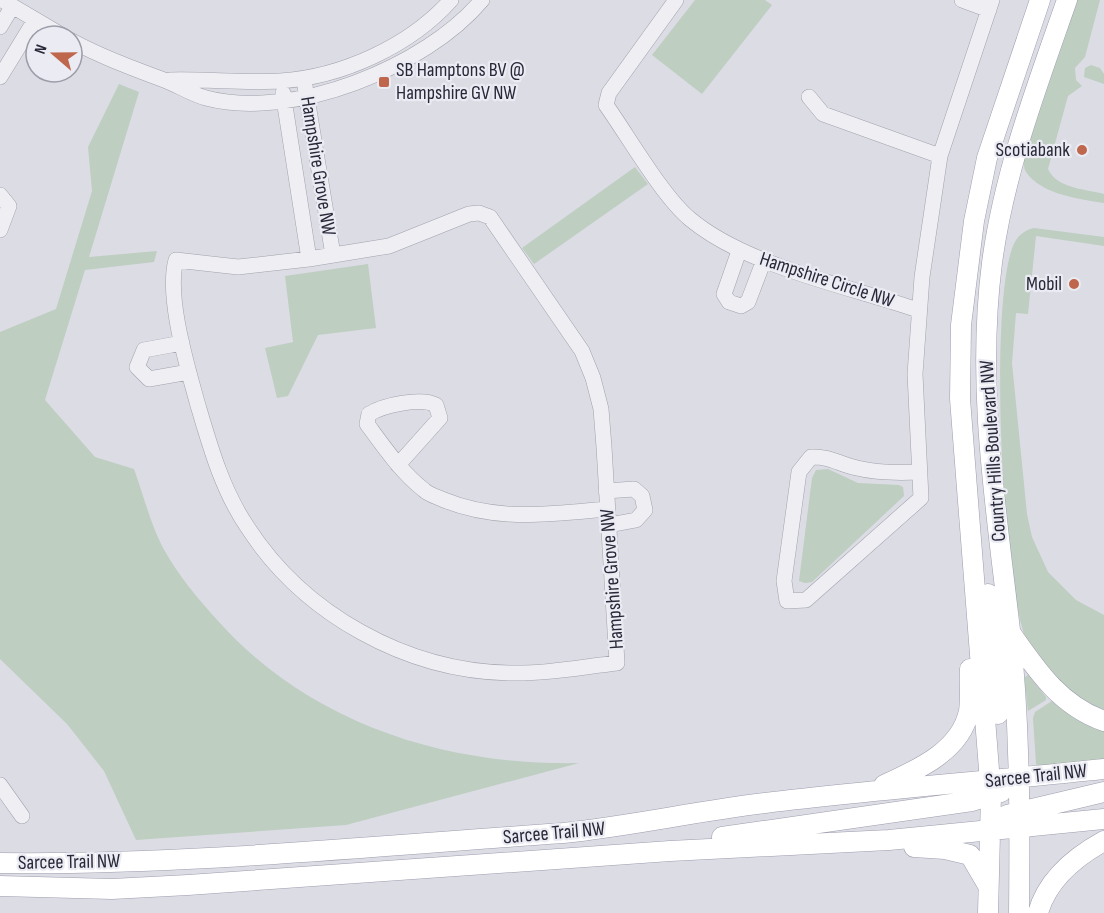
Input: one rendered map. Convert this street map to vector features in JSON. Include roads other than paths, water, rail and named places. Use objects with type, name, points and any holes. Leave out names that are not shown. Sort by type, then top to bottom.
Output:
[{"type":"main road","name":"Country Hills Boulevard NW","points":[[1019,913],[1009,821],[1001,786],[974,591],[962,415],[961,325],[974,221],[1000,114],[1040,0]]},
{"type":"main road","name":"Country Hills Boulevard NW","points":[[988,913],[988,886],[1009,821],[1001,786],[1010,631],[989,446],[987,313],[992,262],[1015,155],[1067,0]]},
{"type":"main road","points":[[670,851],[710,839],[972,801],[1001,786],[994,654],[974,457],[962,415]]},
{"type":"main road","points":[[867,792],[929,762],[955,740],[965,723],[969,710],[974,591]]},
{"type":"main road","points":[[1010,631],[1045,681],[1057,693],[1075,708],[1104,721]]},
{"type":"main road","name":"Sarcee Trail NW","points":[[0,863],[82,864],[186,859],[563,833],[618,827],[741,806],[867,792],[1001,786],[1104,769]]},
{"type":"main road","points":[[1005,913],[1009,821],[1104,792]]},
{"type":"main road","name":"Sarcee Trail NW","points":[[0,886],[112,889],[670,851],[889,840],[1009,821],[1104,819]]},
{"type":"main road","points":[[889,840],[909,847],[945,849],[970,855],[988,886]]},
{"type":"main road","points":[[1038,913],[1059,875],[1087,850],[1104,841]]},
{"type":"street","points":[[164,80],[281,81],[339,69],[389,48],[414,32],[451,0]]},
{"type":"street","points":[[84,47],[127,68],[164,80],[206,98],[244,102],[284,101],[307,96],[398,65],[432,45],[482,0]]},
{"type":"street","points":[[962,0],[991,5]]},
{"type":"street","name":"Hampshire Circle NW","points":[[673,1],[609,93],[606,105],[665,190],[689,219],[739,251],[918,310],[940,156],[991,5]]},
{"type":"street","points":[[0,27],[7,3],[42,24]]},
{"type":"street","points":[[0,77],[35,20]]},
{"type":"street","name":"Hampshire Grove NW","points":[[302,77],[333,255]]},
{"type":"street","name":"Hampshire Grove NW","points":[[281,81],[309,259]]},
{"type":"street","points":[[809,97],[823,114],[940,156]]},
{"type":"street","points":[[0,195],[9,206],[0,230]]},
{"type":"street","name":"Hampshire Grove NW","points":[[479,213],[490,217],[582,351],[593,378],[601,409],[617,663],[509,673],[465,669],[417,658],[362,633],[313,599],[277,567],[248,528],[226,490],[213,456],[189,372],[182,343],[172,274],[176,260],[237,267],[333,255],[389,246],[469,214],[479,213]]},
{"type":"street","points":[[739,251],[724,294],[729,302],[741,306],[748,302],[764,260]]},
{"type":"street","points":[[918,310],[915,374],[921,498],[806,600],[787,601],[784,581],[799,472],[811,457],[827,456],[854,468],[880,473],[919,472]]},
{"type":"street","points":[[182,343],[144,350],[137,367],[149,379],[189,372]]},
{"type":"street","points":[[398,465],[440,418],[436,405],[427,400],[379,408],[369,414],[367,424],[398,465],[425,491],[455,504],[498,515],[608,517],[636,520],[645,510],[642,496],[634,489],[606,491]]},
{"type":"street","points":[[0,785],[22,816]]},
{"type":"place","name":"SB Hamptons BV @ Hampshire GV NW","points":[[384,82]]},
{"type":"place","name":"Scotiabank","points":[[1082,150]]},
{"type":"place","name":"Mobil","points":[[1074,284]]}]
